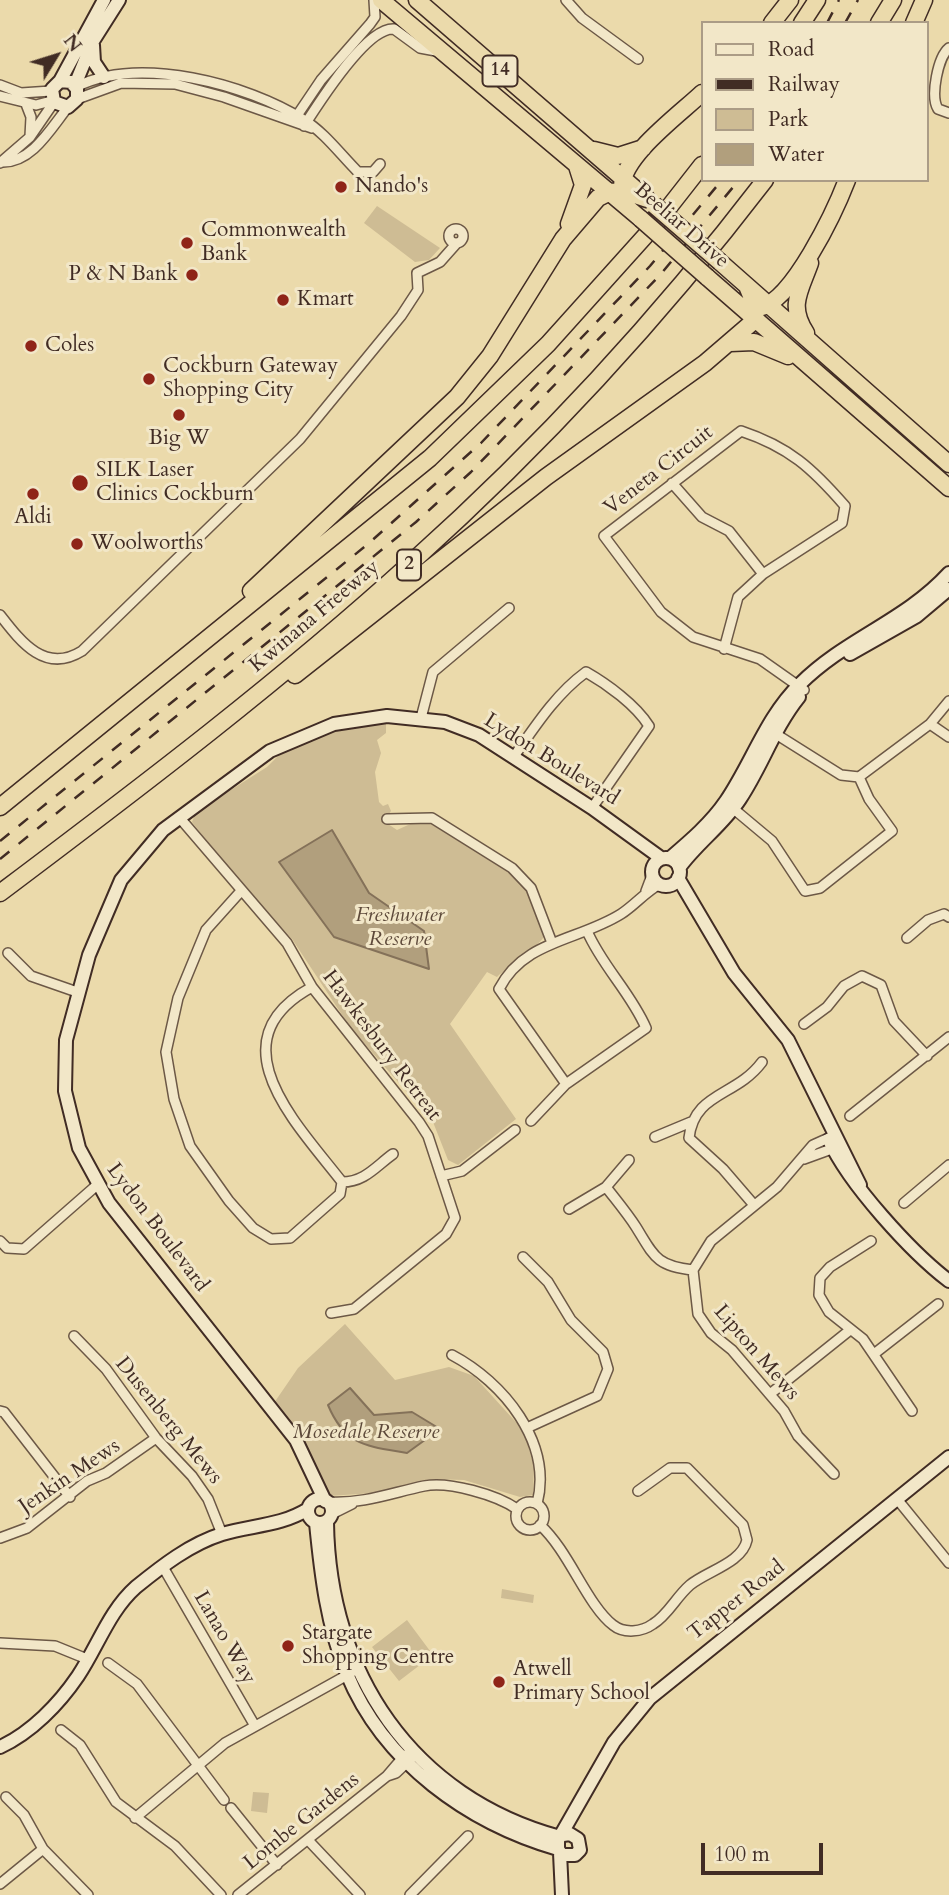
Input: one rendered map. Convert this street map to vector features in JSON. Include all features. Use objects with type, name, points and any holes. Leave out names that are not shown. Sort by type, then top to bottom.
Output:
[{"type":"highway","name":"Beeliar Drive","points":[[381,0],[576,163],[651,202],[747,286],[760,311],[800,360],[949,488]]},
{"type":"highway","points":[[774,21],[790,0]]},
{"type":"highway","points":[[803,21],[817,0]]},
{"type":"highway","points":[[868,21],[880,0]]},
{"type":"highway","points":[[880,21],[893,0]]},
{"type":"highway","points":[[915,21],[924,0]]},
{"type":"highway","name":"Beeliar Drive","points":[[423,3],[589,148],[638,217],[732,298],[760,311],[815,345],[949,464]]},
{"type":"highway","points":[[195,647],[457,397],[490,356],[563,239],[594,202],[618,187],[644,148],[701,94]]},
{"type":"highway","points":[[589,148],[618,156],[644,148]]},
{"type":"highway","points":[[563,239],[583,185],[576,163]]},
{"type":"highway","points":[[0,807],[430,458],[548,344],[655,225],[701,166]]},
{"type":"highway","name":"Kwinana Freeway","points":[[0,893],[232,714],[405,569],[532,447],[678,286],[763,182]]},
{"type":"highway","points":[[232,714],[254,704],[327,651],[546,477],[614,426],[651,403],[729,343],[760,311],[776,299],[817,244],[834,216],[846,182]]},
{"type":"highway","points":[[815,345],[795,317],[796,306],[817,244]]},
{"type":"highway","points":[[729,343],[754,342],[800,360]]},
{"type":"street","points":[[1,162],[30,137],[104,0]]},
{"type":"street","points":[[1,162],[16,160],[32,151],[74,94],[93,41],[119,0]]},
{"type":"street","points":[[294,119],[321,80],[370,24],[376,10],[374,0]]},
{"type":"street","points":[[566,0],[582,18],[638,59]]},
{"type":"street","points":[[307,126],[330,86],[379,31],[394,29],[420,48],[444,52]]},
{"type":"street","points":[[93,41],[94,62],[104,77]]},
{"type":"street","points":[[949,48],[943,53],[934,97],[938,109],[949,113]]},
{"type":"street","points":[[0,96],[26,104],[44,105],[55,94],[74,94],[104,77],[144,73],[186,78],[236,91],[307,126],[358,172],[373,172],[380,164]]},
{"type":"street","points":[[0,85],[21,93],[74,94],[121,83],[175,84],[294,119]]},
{"type":"street","points":[[26,104],[31,117],[30,137]]},
{"type":"street","points":[[0,615],[22,643],[39,656],[61,659],[82,651],[300,439],[401,316],[418,290],[417,273],[436,265],[453,242]]},
{"type":"street","name":"Veneta Circuit","points":[[741,431],[773,442],[804,463],[845,506],[842,523],[763,574],[738,597],[724,649],[693,637],[661,611],[604,536],[672,483],[741,431]]},
{"type":"street","points":[[672,483],[702,517],[735,537],[763,574]]},
{"type":"street","points":[[566,1084],[499,989],[508,971],[530,954],[587,931],[622,913],[666,872],[707,825],[729,805],[770,730],[828,659],[910,610],[949,573]]},
{"type":"street","points":[[802,688],[838,661],[917,616],[949,589]]},
{"type":"street","points":[[421,718],[433,672],[509,608]]},
{"type":"street","points":[[724,649],[760,659],[802,688]]},
{"type":"street","points":[[515,755],[547,709],[571,682],[586,672],[598,679],[649,726],[592,808]]},
{"type":"street","points":[[770,730],[841,775],[859,777],[930,724],[949,701]]},
{"type":"street","name":"Lydon Boulevard","points":[[560,1844],[525,1839],[471,1813],[425,1780],[352,1672],[338,1613],[316,1480],[308,1459],[285,1424],[97,1185],[79,1148],[65,1091],[66,1040],[97,932],[118,893],[121,880],[163,830],[270,751],[298,738],[359,719],[421,718],[479,734],[515,755],[592,808],[648,850],[666,872]]},
{"type":"street","points":[[930,724],[949,737]]},
{"type":"street","points":[[729,805],[772,841],[805,891],[820,888],[892,831],[869,799],[859,777]]},
{"type":"street","name":"Hawkesbury Retreat","points":[[179,817],[287,943],[313,987],[419,1122],[428,1136],[455,1218],[446,1234],[354,1309],[331,1313]]},
{"type":"street","points":[[387,819],[432,818],[512,868],[531,888],[552,943]]},
{"type":"street","points":[[666,872],[702,915],[734,972],[788,1040],[816,1093],[834,1142],[860,1185],[888,1224],[949,1281]]},
{"type":"street","points":[[241,891],[206,930],[178,998],[166,1052],[174,1099],[190,1146],[229,1201],[253,1228],[271,1239],[290,1238],[340,1194],[342,1182],[284,1107],[272,1084],[265,1052],[270,1023],[292,998],[313,987]]},
{"type":"street","points":[[907,938],[928,920],[944,914],[949,917]]},
{"type":"street","points":[[530,1121],[566,1084],[646,1028],[640,1013],[598,957],[587,931]]},
{"type":"street","points":[[8,953],[31,976],[78,992]]},
{"type":"street","points":[[803,1024],[827,1007],[844,986],[862,976],[881,985],[894,1021],[927,1056]]},
{"type":"street","points":[[850,1116],[949,1037]]},
{"type":"street","points":[[754,1205],[723,1169],[689,1138],[691,1122],[702,1104],[751,1077],[762,1062]]},
{"type":"street","points":[[655,1137],[691,1122]]},
{"type":"street","points":[[441,1176],[462,1171],[515,1130]]},
{"type":"street","points":[[606,1187],[636,1226],[650,1254],[672,1268],[693,1270],[711,1241],[777,1187],[803,1160],[834,1142]]},
{"type":"street","points":[[342,1182],[355,1182],[367,1176],[393,1154]]},
{"type":"street","points":[[569,1209],[606,1187],[629,1160]]},
{"type":"street","points":[[904,1203],[949,1165]]},
{"type":"street","points":[[0,1241],[8,1248],[24,1249],[97,1185]]},
{"type":"street","points":[[871,1241],[830,1267],[820,1278],[818,1295],[829,1312],[863,1339],[912,1411]]},
{"type":"street","points":[[523,1257],[548,1282],[571,1320],[603,1352],[608,1369],[597,1396],[529,1427]]},
{"type":"street","points":[[928,1261],[949,1271]]},
{"type":"street","name":"Lipton Mews","points":[[693,1270],[698,1314],[712,1333],[732,1350],[770,1394],[784,1411],[798,1436],[834,1474]]},
{"type":"street","points":[[874,1354],[938,1304]]},
{"type":"street","points":[[770,1394],[850,1330]]},
{"type":"street","name":"Dusenberg Mews","points":[[74,1336],[106,1369],[156,1438],[179,1460],[208,1499],[222,1534]]},
{"type":"street","points":[[452,1354],[478,1369],[529,1427],[541,1484],[537,1504],[544,1515],[540,1525],[531,1530],[521,1527],[516,1520],[517,1509],[527,1502],[537,1504]]},
{"type":"street","points":[[0,1411],[4,1412],[70,1497]]},
{"type":"street","name":"Jenkin Mews","points":[[0,1538],[27,1528],[88,1481],[106,1473],[156,1438]]},
{"type":"street","name":"Tapper Road","points":[[560,1844],[614,1742],[650,1698],[949,1457]]},
{"type":"street","points":[[540,1525],[556,1541],[611,1624],[628,1631],[647,1628],[660,1619],[688,1587],[740,1554],[747,1540],[743,1525],[687,1468],[670,1468],[638,1491]]},
{"type":"street","points":[[0,1747],[14,1740],[48,1712],[87,1659],[113,1613],[134,1589],[190,1548],[222,1534],[427,1485],[494,1496],[517,1509]]},
{"type":"street","points":[[897,1499],[949,1563]]},
{"type":"street","name":"Lanao Way","points":[[163,1567],[255,1726]]},
{"type":"street","points":[[0,1643],[55,1646],[87,1659]]},
{"type":"street","points":[[108,1663],[137,1684],[224,1800]]},
{"type":"street","points":[[135,1818],[225,1743],[352,1672]]},
{"type":"street","points":[[61,1730],[80,1745],[116,1802],[176,1846],[221,1895],[229,1892],[238,1895]]},
{"type":"street","name":"Lombe Gardens","points":[[238,1895],[387,1776],[397,1773],[410,1756]]},
{"type":"street","points":[[6,1797],[24,1815],[43,1849],[88,1895]]},
{"type":"street","name":"Tapper Road","points":[[579,1839],[581,1804]]},
{"type":"street","points":[[231,1808],[277,1865]]},
{"type":"street","points":[[560,1844],[573,1835],[579,1839],[580,1850],[563,1880]]},
{"type":"street","points":[[410,1895],[468,1836]]},
{"type":"street","points":[[308,1840],[360,1895]]},
{"type":"street","points":[[560,1844],[565,1857],[575,1855]]},
{"type":"street","points":[[560,1844],[562,1895]]},
{"type":"street","points":[[0,1884],[43,1849]]},
{"type":"green space","points":[[377,206],[440,248],[429,260],[415,262],[364,223]]},
{"type":"green space","name":"Freshwater Reserve","points":[[386,721],[386,733],[377,740],[381,753],[375,772],[379,802],[383,806],[388,804],[391,811],[386,818],[388,824],[397,830],[417,821],[431,822],[511,871],[529,891],[546,933],[532,949],[497,977],[487,972],[450,1024],[516,1119],[458,1165],[448,1160],[433,1122],[350,1027],[292,939],[233,875],[192,822],[196,812],[267,767],[283,751],[326,732]]},
{"type":"green space","name":"Mosedale Reserve","points":[[345,1324],[395,1380],[449,1367],[474,1376],[524,1431],[534,1467],[533,1495],[520,1497],[464,1480],[429,1479],[374,1493],[329,1496],[274,1403],[298,1368]]},
{"type":"green space","points":[[502,1589],[534,1595],[533,1603],[501,1598]]},
{"type":"green space","points":[[407,1620],[433,1655],[399,1681],[372,1647]]},
{"type":"green space","points":[[253,1792],[269,1793],[267,1813],[251,1811]]},
{"type":"water","points":[[332,830],[369,893],[424,931],[429,969],[334,937],[279,862]]},
{"type":"water","points":[[350,1388],[374,1415],[412,1412],[440,1429],[407,1453],[359,1442],[342,1429],[328,1405]]},
{"type":"railway","points":[[828,21],[839,0]]},
{"type":"railway","points":[[846,21],[858,0]]},
{"type":"railway","points":[[0,841],[368,544],[481,443],[650,266],[720,182]]},
{"type":"railway","points":[[0,859],[416,522],[471,472],[660,275],[737,182]]},
{"type":"place","name":"Nando's","points":[[341,187]]},
{"type":"place","name":"Commonwealth Bank","points":[[187,243]]},
{"type":"place","name":"P & N Bank","points":[[192,275]]},
{"type":"place","name":"Kmart","points":[[283,300]]},
{"type":"place","name":"Coles","points":[[31,346]]},
{"type":"place","name":"Cockburn Gateway Shopping City","points":[[149,379]]},
{"type":"place","name":"Big W","points":[[179,415]]},
{"type":"place","name":"SILK Laser Clinics Cockburn","points":[[80,483]]},
{"type":"place","name":"Aldi","points":[[33,494]]},
{"type":"place","name":"Woolworths","points":[[77,544]]},
{"type":"place","name":"Stargate Shopping Centre","points":[[288,1646]]},
{"type":"place","name":"Atwell Primary School","points":[[499,1682]]}]
